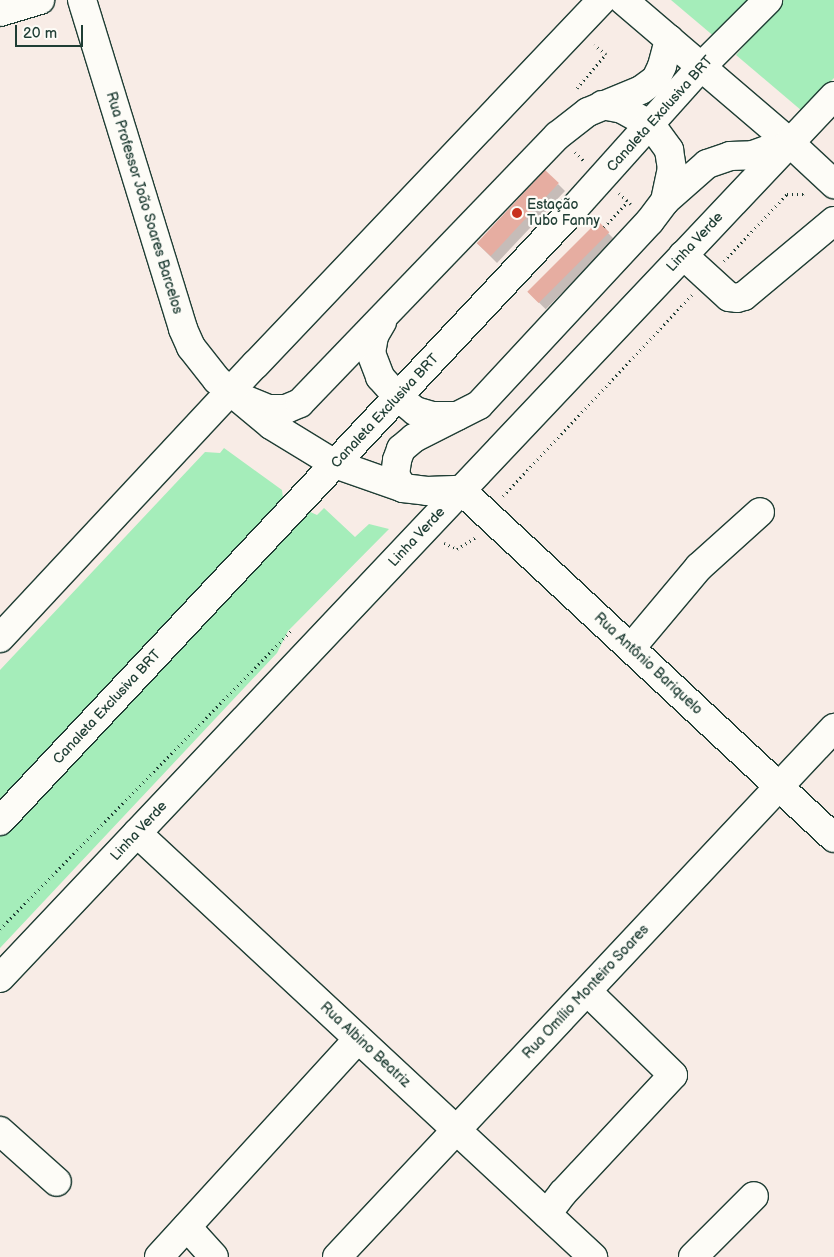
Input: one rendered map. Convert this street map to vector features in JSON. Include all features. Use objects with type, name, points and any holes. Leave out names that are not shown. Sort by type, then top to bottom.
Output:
[{"type":"main road","points":[[0,12],[40,0]]},
{"type":"main road","name":"Rua Professor João Soares Barcelos","points":[[82,0],[183,329],[191,347],[203,364],[229,392]]},
{"type":"main road","points":[[0,638],[229,392],[602,0]]},
{"type":"main road","points":[[623,0],[789,142],[834,184]]},
{"type":"main road","name":"Canaleta Exclusiva BRT","points":[[0,822],[398,397],[650,125],[701,67],[768,0]]},
{"type":"main road","points":[[229,392],[268,409],[286,409],[300,404],[557,136],[588,112],[641,90],[656,79],[662,66],[669,39]]},
{"type":"main road","name":"Linha Verde","points":[[0,978],[834,96]]},
{"type":"main road","points":[[602,106],[622,109],[650,125],[669,150],[672,168],[664,202]]},
{"type":"main road","points":[[403,488],[395,475],[401,449],[414,438],[479,405],[650,221],[664,202],[707,164],[730,156],[753,155],[789,142]]},
{"type":"main road","points":[[683,255],[729,297],[744,296],[834,221]]},
{"type":"main road","points":[[386,316],[374,336],[371,354],[380,377],[398,397],[415,411],[432,416],[457,416]]},
{"type":"main road","points":[[229,392],[271,425],[335,464],[403,488],[427,492],[461,490]]},
{"type":"main road","name":"Rua Antônio Bariquelo","points":[[461,490],[834,838]]},
{"type":"main road","points":[[631,648],[700,567],[760,512]]},
{"type":"main road","name":"Rua Omílio Monteiro Soares","points":[[337,1257],[834,728]]},
{"type":"main road","name":"Rua Albino Beatriz","points":[[137,833],[593,1257]]},
{"type":"main road","points":[[547,1214],[563,1193],[673,1075],[587,991]]},
{"type":"main road","points":[[159,1257],[358,1039]]},
{"type":"main road","points":[[0,1131],[57,1182]]},
{"type":"main road","points":[[693,1257],[754,1196]]},
{"type":"main road","points":[[187,1227],[214,1257]]},
{"type":"path","points":[[502,497],[787,194],[803,194]]},
{"type":"path","points":[[604,227],[628,201]]},
{"type":"path","points":[[457,549],[462,544],[475,539]]},
{"type":"path","points":[[0,930],[295,627]]},
{"type":"green space","points":[[671,0],[752,0],[716,38]]},
{"type":"green space","points":[[784,0],[834,0],[834,78],[802,111],[736,55]]},
{"type":"green space","points":[[224,448],[282,490],[283,498],[0,799],[0,670],[205,452],[220,453]]},
{"type":"green space","points":[[324,508],[355,537],[369,524],[389,529],[288,631],[277,653],[0,948],[0,836],[306,510],[317,515]]},
{"type":"building","name":"Estação Tubo Fanny","points":[[545,170],[559,183],[491,256],[477,243]]},
{"type":"building","name":"Estação Tubo Fanny","points":[[598,221],[609,232],[539,303],[527,292]]},
{"type":"place","name":"Estação Tubo Fanny","points":[[517,213]]}]
